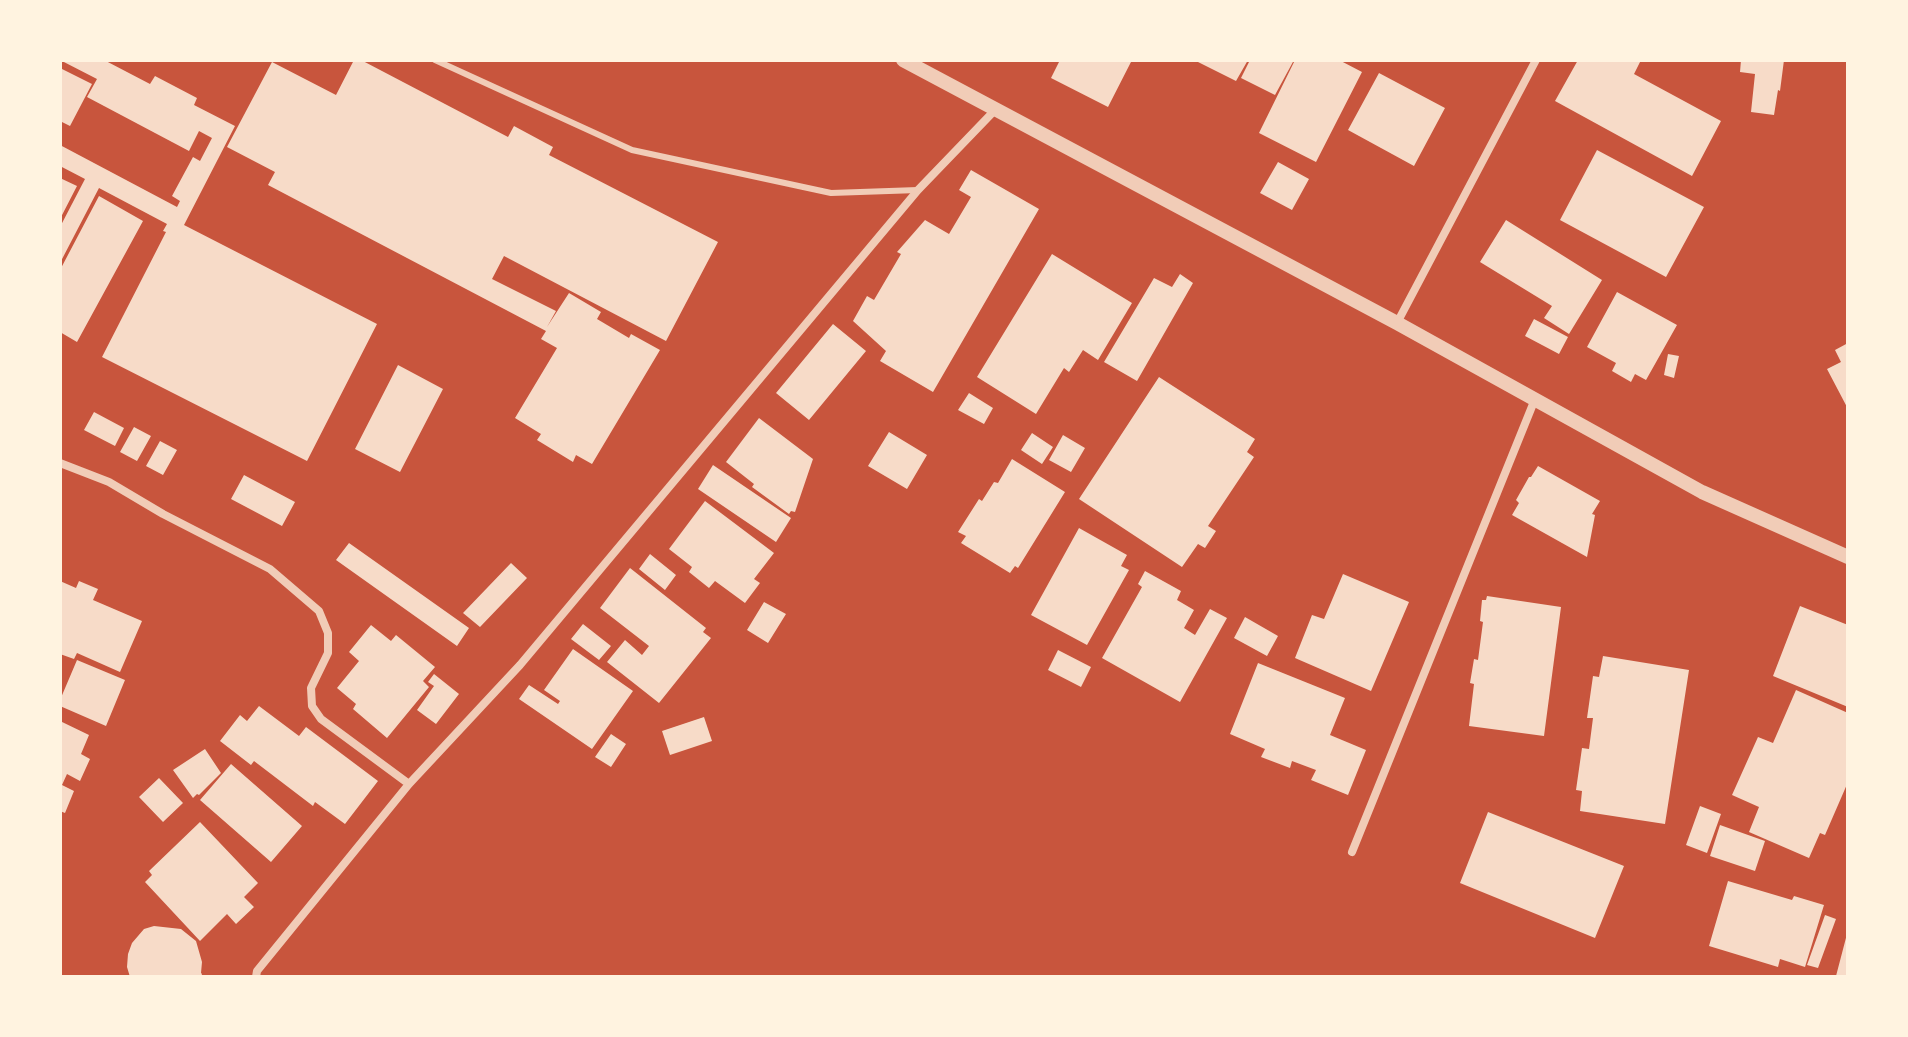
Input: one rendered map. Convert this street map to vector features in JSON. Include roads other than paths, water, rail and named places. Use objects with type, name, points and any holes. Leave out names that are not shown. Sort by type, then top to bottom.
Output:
[{"type":"street","points":[[903,60],[1397,323],[1702,492],[1848,557]]},
{"type":"street","points":[[1397,323],[1536,60]]},
{"type":"street","points":[[256,977],[257,971],[409,784],[520,665],[918,190],[996,109]]},
{"type":"street","points":[[1352,852],[1535,399]]},
{"type":"street","points":[[60,463],[109,482],[163,514],[270,569],[319,611],[328,633],[328,653],[311,688],[312,706],[321,719],[409,784]]},
{"type":"lane","points":[[435,60],[632,150],[831,193],[918,190]]}]
